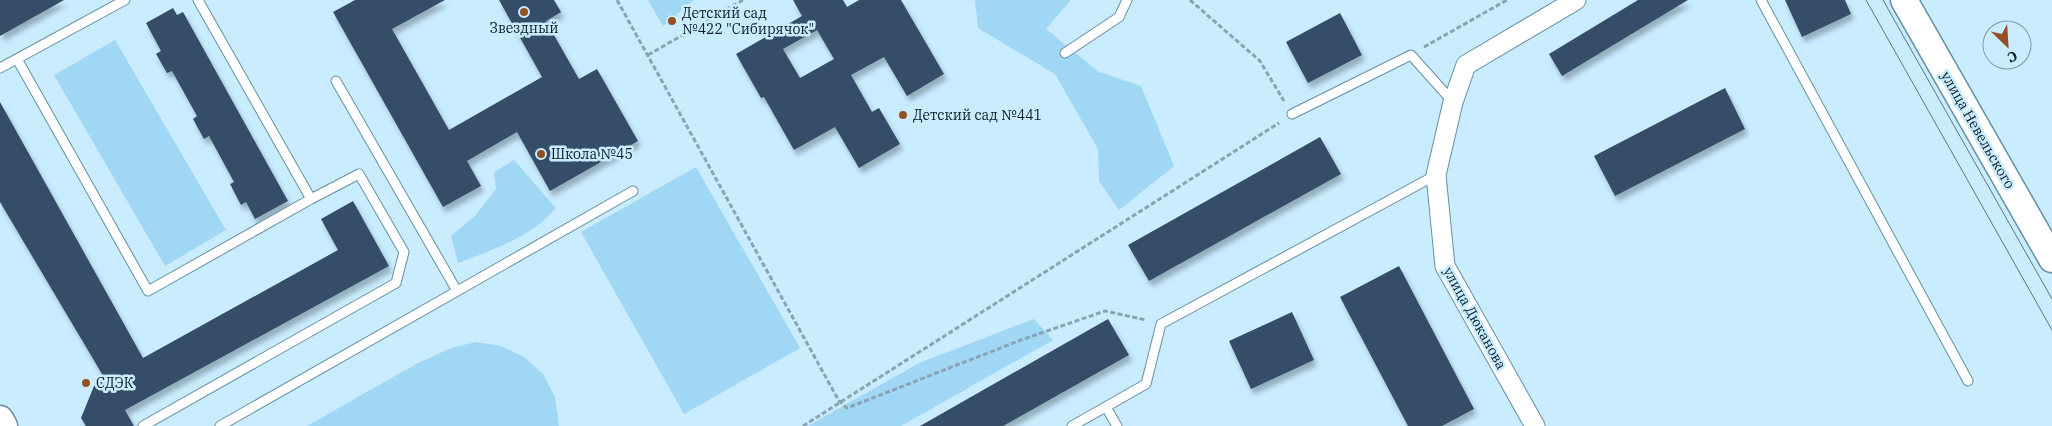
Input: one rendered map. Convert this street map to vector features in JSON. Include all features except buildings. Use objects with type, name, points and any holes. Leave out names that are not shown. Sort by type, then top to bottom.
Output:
[{"type":"street","name":"улица Дюканова","points":[[1535,426],[1444,266],[1436,175],[1453,102],[1466,65],[1576,0]]},
{"type":"street","name":"улица Невельского","points":[[1904,0],[2052,259]]},
{"type":"street","points":[[0,419],[4,426]]},
{"type":"lane","points":[[0,68],[125,0]]},
{"type":"lane","points":[[198,0],[311,199]]},
{"type":"lane","points":[[1065,52],[1119,17],[1127,0]]},
{"type":"lane","points":[[1761,0],[1968,381]]},
{"type":"lane","points":[[1292,114],[1411,55],[1453,102]]},
{"type":"lane","points":[[17,59],[148,291],[359,174],[404,252],[396,281],[143,426]]},
{"type":"lane","points":[[336,80],[457,291]]},
{"type":"lane","points":[[1072,426],[1146,384],[1161,324],[1436,175]]},
{"type":"lane","points":[[220,426],[632,191]]},
{"type":"lane","points":[[1106,407],[1117,426]]},
{"type":"path","points":[[617,0],[839,402],[847,408],[1020,340],[1105,311],[1161,324]]},
{"type":"path","points":[[648,55],[743,0]]},
{"type":"path","points":[[802,426],[1292,114],[1260,61],[1190,0]]},
{"type":"path","points":[[1411,55],[1507,0]]},
{"type":"shaded area","points":[[648,0],[694,0],[663,26]]},
{"type":"shaded area","points":[[975,0],[1071,0],[1046,29],[1099,72],[1141,86],[1174,166],[1119,210],[1099,181],[1098,149],[1055,74],[978,28]]},
{"type":"shaded area","points":[[115,40],[226,230],[165,266],[54,75]]},
{"type":"shaded area","points":[[514,160],[556,208],[535,227],[511,242],[458,263],[451,236],[475,216],[496,189],[494,172]]},
{"type":"shaded area","points":[[696,167],[800,348],[684,414],[581,232]]},
{"type":"shaded area","points":[[1034,319],[1053,340],[901,426],[808,426],[919,363]]},
{"type":"shaded area","points":[[476,342],[501,346],[524,357],[543,374],[555,397],[559,426],[307,426],[416,364],[451,348]]},
{"type":"tram line","points":[[1866,0],[2052,330]]},
{"type":"tram line","points":[[1883,0],[2052,299]]},
{"type":"place","name":"Звездный","points":[[524,12]]},
{"type":"place","name":"Детский сад №422 \"Сибирячок\"","points":[[672,21]]},
{"type":"place","name":"Детский сад №441","points":[[903,115]]},
{"type":"place","name":"Школа №45","points":[[541,154]]},
{"type":"place","name":"СДЭК","points":[[86,383]]}]
